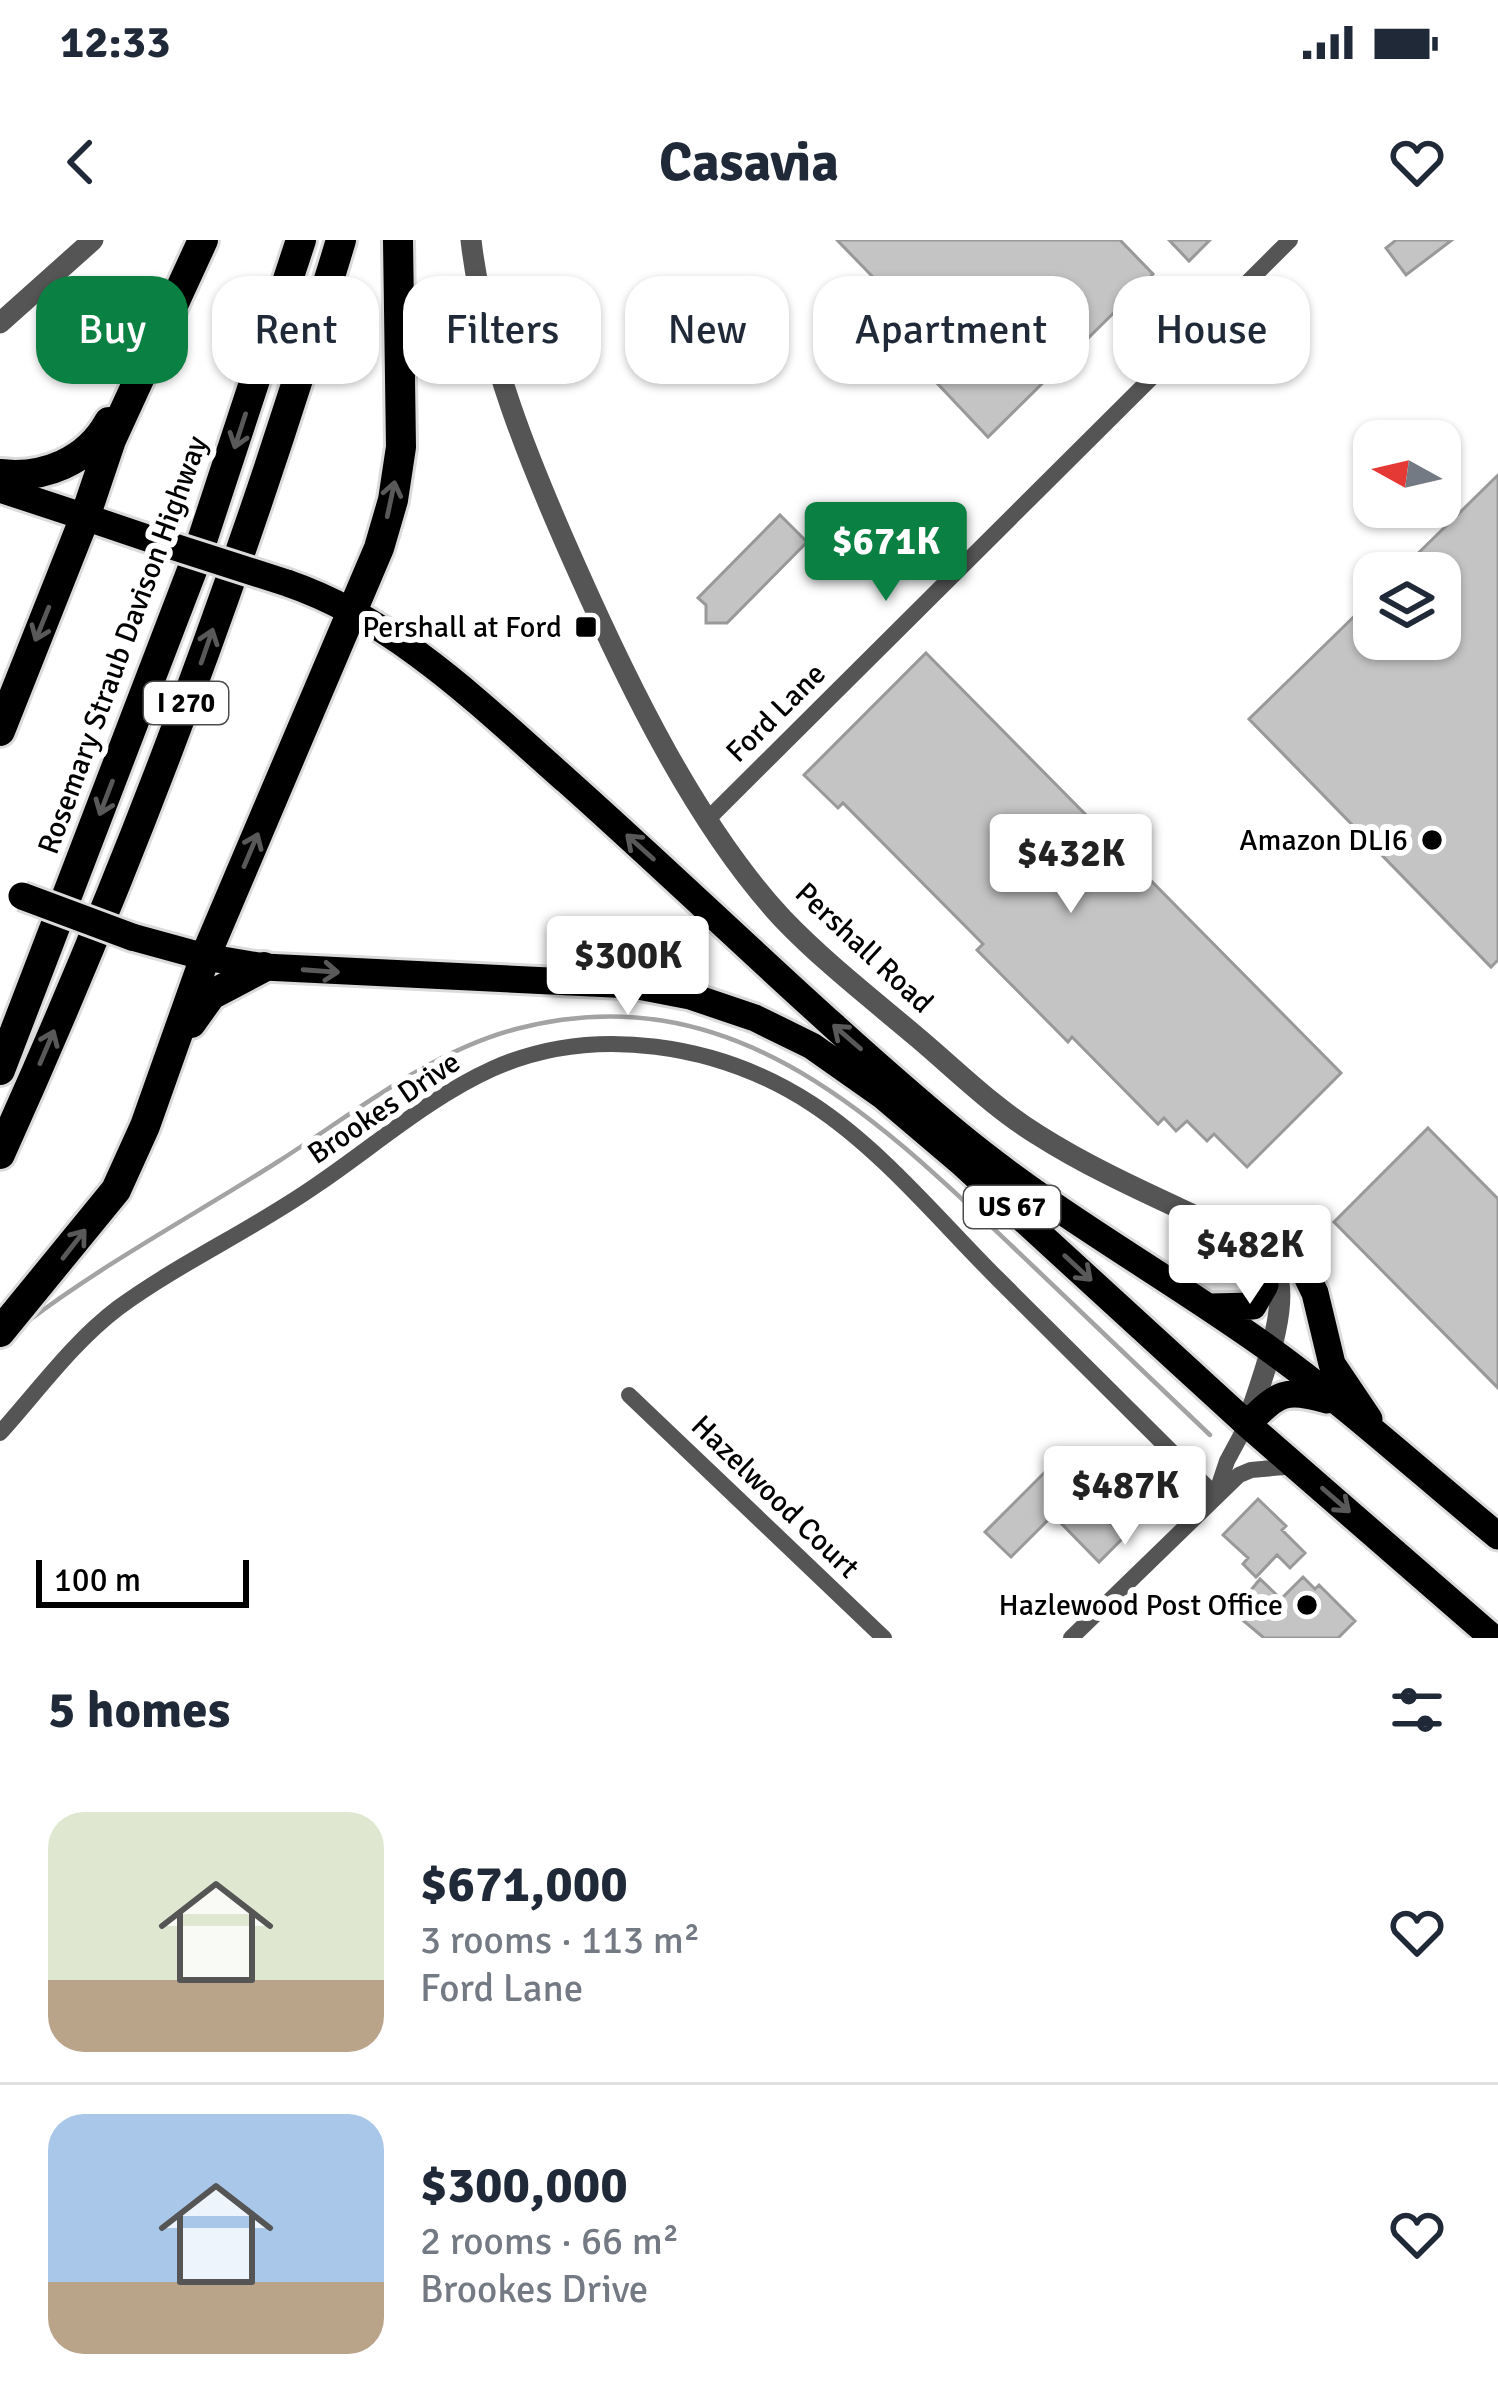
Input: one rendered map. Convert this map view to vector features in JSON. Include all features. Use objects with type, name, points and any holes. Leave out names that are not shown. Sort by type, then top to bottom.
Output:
[{"type":"highway","points":[[186,276],[203,240]]},
{"type":"highway","name":"Rosemary Straub Davison Highway","points":[[0,1070],[187,586],[302,240]]},
{"type":"highway","name":"I 270","points":[[0,1154],[116,885],[191,691],[285,421],[341,240]]},
{"type":"highway","points":[[0,1332],[116,1190],[145,1126],[205,957],[354,610],[393,500],[400,447],[398,240]]},
{"type":"highway","points":[[0,474],[48,472],[89,448],[131,384]]},
{"type":"highway","points":[[0,731],[136,384]]},
{"type":"highway","points":[[167,1065],[211,995],[264,967]]},
{"type":"main road","name":"US 67","points":[[0,489],[287,583],[354,610],[397,638],[520,740],[777,976],[996,1165],[1269,1349],[1498,1536]]},
{"type":"main road","name":"US 67","points":[[11,892],[132,937],[205,957],[264,967],[633,985],[690,996],[755,1018],[812,1046],[901,1111],[1247,1424],[1493,1638]]},
{"type":"main road","points":[[1240,1237],[1284,1250],[1300,1262],[1315,1293],[1332,1364],[1384,1442]]},
{"type":"main road","points":[[1207,1306],[1253,1306],[1265,1285],[1263,1256]]},
{"type":"main road","points":[[1247,1424],[1279,1395],[1304,1394],[1335,1402]]},
{"type":"street","points":[[0,323],[93,240]]},
{"type":"street","name":"Pershall Road","points":[[471,240],[492,340],[548,503],[663,743],[758,889],[848,980],[1000,1108],[1066,1152],[1240,1237],[1263,1256]]},
{"type":"street","name":"Ford Lane","points":[[709,818],[1290,240]]},
{"type":"street","name":"Brookes Drive","points":[[0,1433],[119,1308],[292,1203],[446,1095],[493,1068],[604,1042],[655,1046],[714,1060],[765,1078],[814,1106],[876,1158],[1215,1495]]},
{"type":"street","points":[[1215,1495],[1247,1424],[1280,1304],[1280,1282],[1263,1256]]},
{"type":"street","name":"Hazelwood Court","points":[[629,1395],[884,1638]]},
{"type":"street","points":[[1071,1638],[1215,1495],[1251,1470],[1297,1466]]},
{"type":"building","points":[[837,240],[1120,240],[1153,274],[1113,276],[1113,314],[1089,337],[1089,276],[872,276]]},
{"type":"building","points":[[1169,240],[1210,240],[1189,261]]},
{"type":"building","points":[[1396,240],[1452,240],[1406,275],[1386,248]]},
{"type":"building","points":[[938,384],[1042,384],[988,437]]},
{"type":"building","name":"Amazon DLI6","points":[[1498,475],[1498,960],[1491,967],[1249,719],[1353,617],[1353,660],[1461,660],[1461,552],[1419,552],[1444,528],[1461,528],[1461,511]]},
{"type":"building","points":[[780,515],[807,542],[727,623],[706,623],[706,605],[698,598]]},
{"type":"building","points":[[926,653],[1341,1073],[1247,1167],[1214,1134],[1207,1141],[1187,1121],[1176,1131],[1164,1118],[1158,1124],[977,950],[983,944],[843,803],[838,808],[804,775]]},
{"type":"building","points":[[1428,1128],[1498,1199],[1498,1388],[1334,1222]]},
{"type":"building","points":[[1062,1455],[1091,1483],[1081,1493],[1124,1537],[1099,1562],[1053,1515],[1011,1557],[985,1532]]},
{"type":"building","points":[[1258,1499],[1305,1553],[1290,1568],[1277,1555],[1256,1577],[1243,1564],[1248,1558],[1223,1535]]},
{"type":"building","name":"Hazlewood Post Office","points":[[1303,1577],[1315,1589],[1319,1585],[1355,1621],[1338,1638],[1264,1638],[1233,1612],[1260,1579],[1281,1599]]},
{"type":"waterway","points":[[27,1322],[393,1086],[453,1053],[516,1029],[592,1017],[663,1021],[730,1038],[792,1067],[850,1105],[960,1197],[1210,1435]]},
{"type":"place","name":"Pershall at Ford","points":[[586,627]]},
{"type":"place","name":"Amazon DLI6","points":[[1432,840]]},
{"type":"place","name":"Hazlewood Post Office","points":[[1307,1605]]}]
